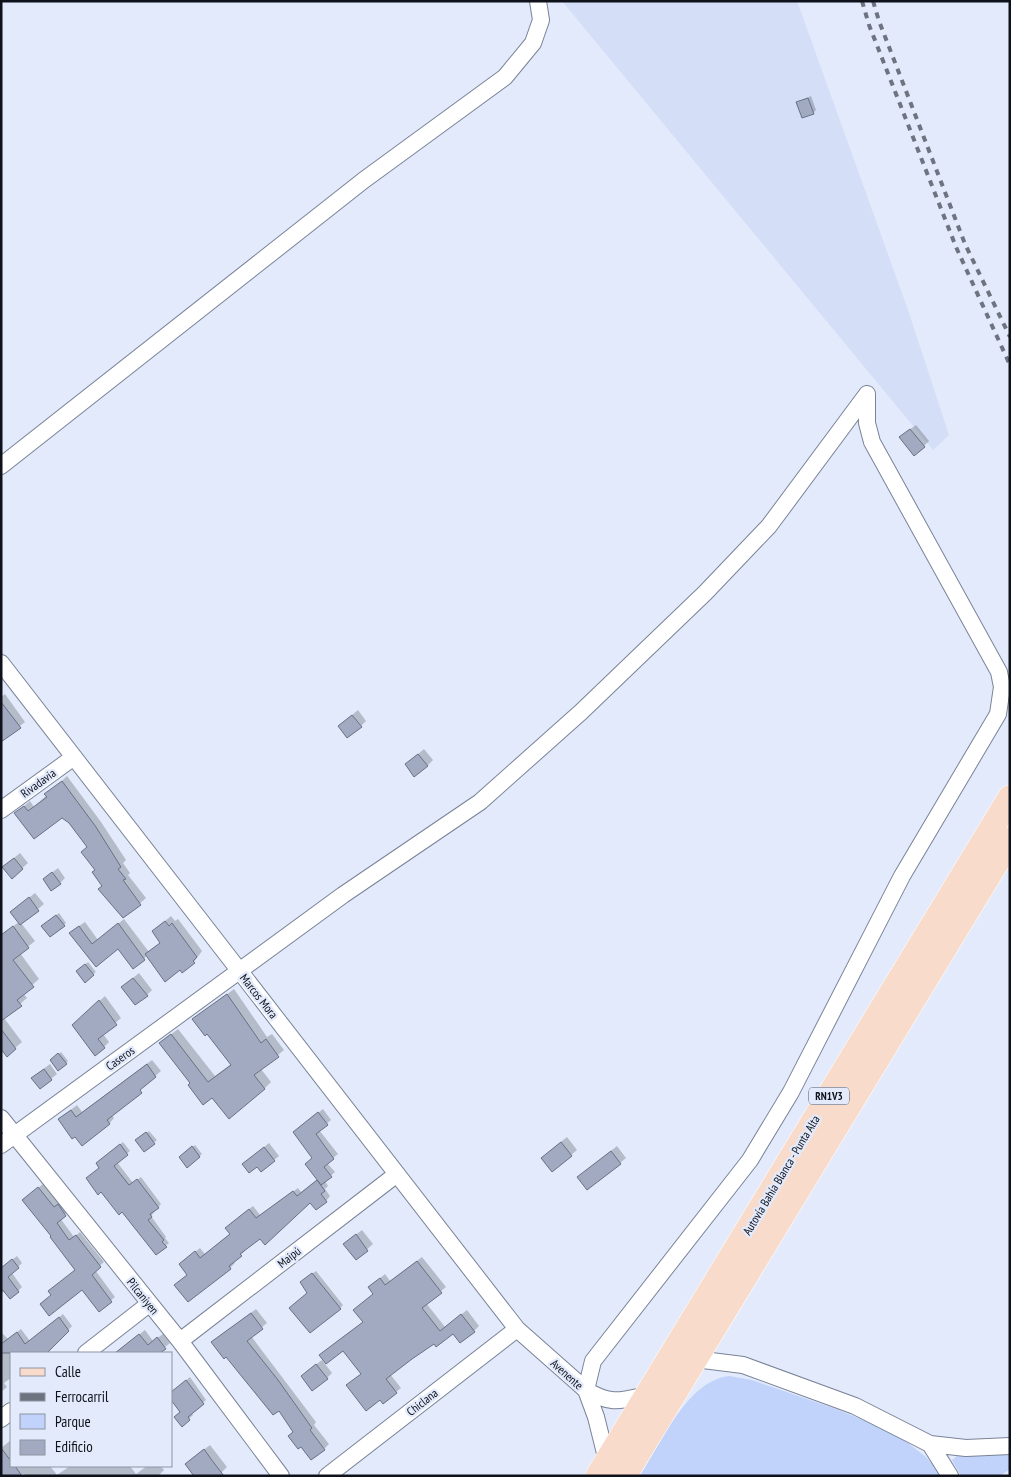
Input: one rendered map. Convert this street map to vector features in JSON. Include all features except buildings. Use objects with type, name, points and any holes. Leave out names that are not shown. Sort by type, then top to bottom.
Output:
[{"type":"main road","name":"Autovía Bahía Blanca - Punta Alta","points":[[610,1471],[647,1395],[1010,798]]},
{"type":"main road","name":"Autovía Bahía Blanca - Punta Alta","points":[[610,1471],[695,1360],[1010,840]]},
{"type":"street","points":[[1,466],[364,180],[505,77],[533,43],[541,20],[538,1]]},
{"type":"street","name":"Caseros","points":[[1,1145],[343,895],[480,802],[581,712],[705,593],[769,526],[867,394],[867,423],[872,442],[1000,672],[1002,687],[998,714],[902,876],[790,1092],[750,1160],[593,1361],[586,1390]]},
{"type":"street","name":"Marcos Mora","points":[[1,662],[517,1329]]},
{"type":"street","name":"Rivadavia","points":[[1,810],[74,757]]},
{"type":"street","name":"Pilcaniyen","points":[[1,1118],[180,1341],[282,1476]]},
{"type":"street","name":"Maipú","points":[[180,1341],[397,1174]]},
{"type":"street","points":[[87,1352],[149,1304]]},
{"type":"street","name":"Avenente","points":[[517,1329],[586,1390],[596,1417],[610,1471]]},
{"type":"street","name":"Chiclana","points":[[326,1476],[517,1329]]},
{"type":"street","points":[[695,1360],[743,1365],[855,1406],[930,1444],[966,1448],[1010,1446]]},
{"type":"street","points":[[586,1390],[602,1400],[616,1402],[647,1395]]},
{"type":"street","points":[[930,1444],[950,1476]]},
{"type":"shaded area","points":[[562,1],[797,1],[908,310],[949,435],[933,450]]},
{"type":"green space","points":[[729,1376],[752,1380],[836,1409],[895,1433],[926,1457],[942,1476],[640,1476],[666,1431],[688,1401],[714,1380]]},
{"type":"green space","points":[[1010,1452],[1010,1469],[1000,1476],[961,1476],[952,1460],[958,1455]]},
{"type":"railway","points":[[862,1],[869,25],[956,247],[1010,365]]},
{"type":"railway","points":[[873,1],[965,244],[1010,337]]}]
